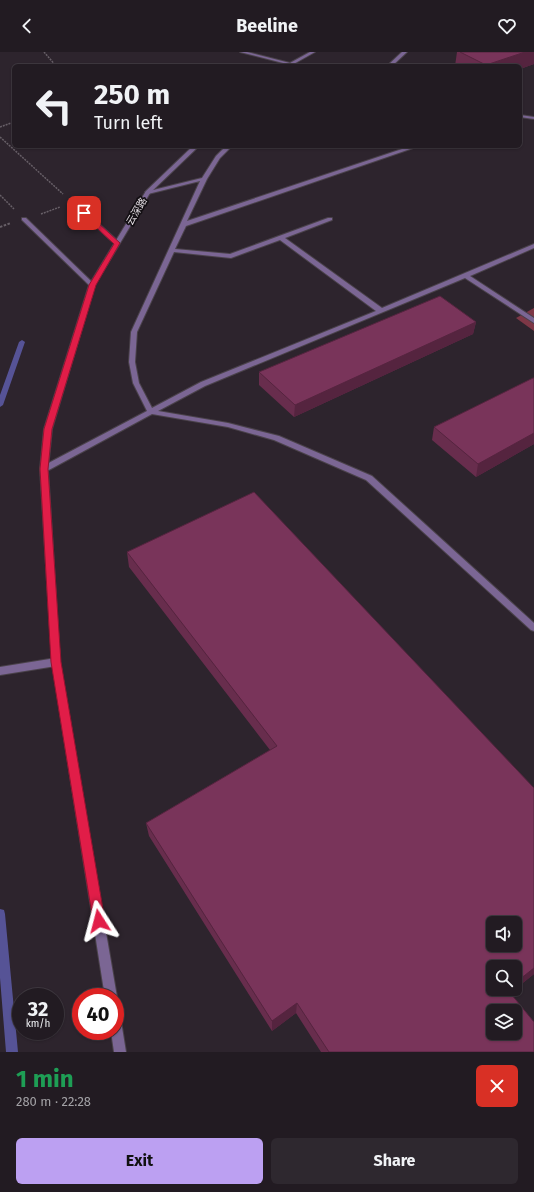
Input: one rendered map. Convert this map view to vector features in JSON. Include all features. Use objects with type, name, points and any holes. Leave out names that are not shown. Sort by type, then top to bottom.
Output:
[{"type":"street","points":[[242,52],[285,64]]},
{"type":"street","points":[[291,64],[313,52]]},
{"type":"street","points":[[390,64],[405,52]]},
{"type":"street","points":[[522,116],[534,118]]},
{"type":"street","name":"云深路","points":[[110,988],[56,662],[44,469],[48,429],[92,285],[148,192],[194,148]]},
{"type":"street","points":[[151,412],[136,383],[132,362],[134,332],[185,224],[204,179],[218,157],[227,148]]},
{"type":"street","points":[[185,224],[410,148]]},
{"type":"street","points":[[148,192],[204,179]]},
{"type":"street","points":[[73,203],[117,243]]},
{"type":"street","points":[[24,219],[92,285]]},
{"type":"street","points":[[172,250],[231,256],[330,219]]},
{"type":"street","points":[[282,238],[381,311]]},
{"type":"street","points":[[44,469],[202,384],[466,276],[534,246]]},
{"type":"street","points":[[466,276],[534,321]]},
{"type":"street","points":[[151,412],[228,425],[276,438],[369,478],[534,628]]},
{"type":"street","points":[[0,671],[56,662]]},
{"type":"street","points":[[118,1040],[120,1052]]},
{"type":"path","points":[[44,52],[54,64]]},
{"type":"path","points":[[0,127],[12,123]]},
{"type":"path","points":[[0,137],[12,148]]},
{"type":"path","points":[[12,148],[73,203]]},
{"type":"shaded area","points":[[534,308],[534,331],[516,318]]},
{"type":"building","points":[[460,52],[525,52],[489,64],[484,64]]},
{"type":"building","points":[[440,296],[476,322],[295,405],[259,372]]},
{"type":"building","points":[[533,378],[534,433],[478,464],[434,427]]},
{"type":"building","points":[[254,492],[534,788],[534,968],[522,977],[522,960],[486,960],[486,996],[513,996],[519,1004],[486,1004],[486,1040],[522,1040],[522,1007],[534,1022],[534,1052],[329,1052],[297,1003],[272,1021],[146,823],[277,746],[127,552]]},
{"type":"waterway","points":[[0,405],[22,342]]},
{"type":"waterway","points":[[0,914],[12,1052]]},
{"type":"route","points":[[84,213],[117,243],[92,285],[48,429],[44,469],[56,662],[99,921]]}]
